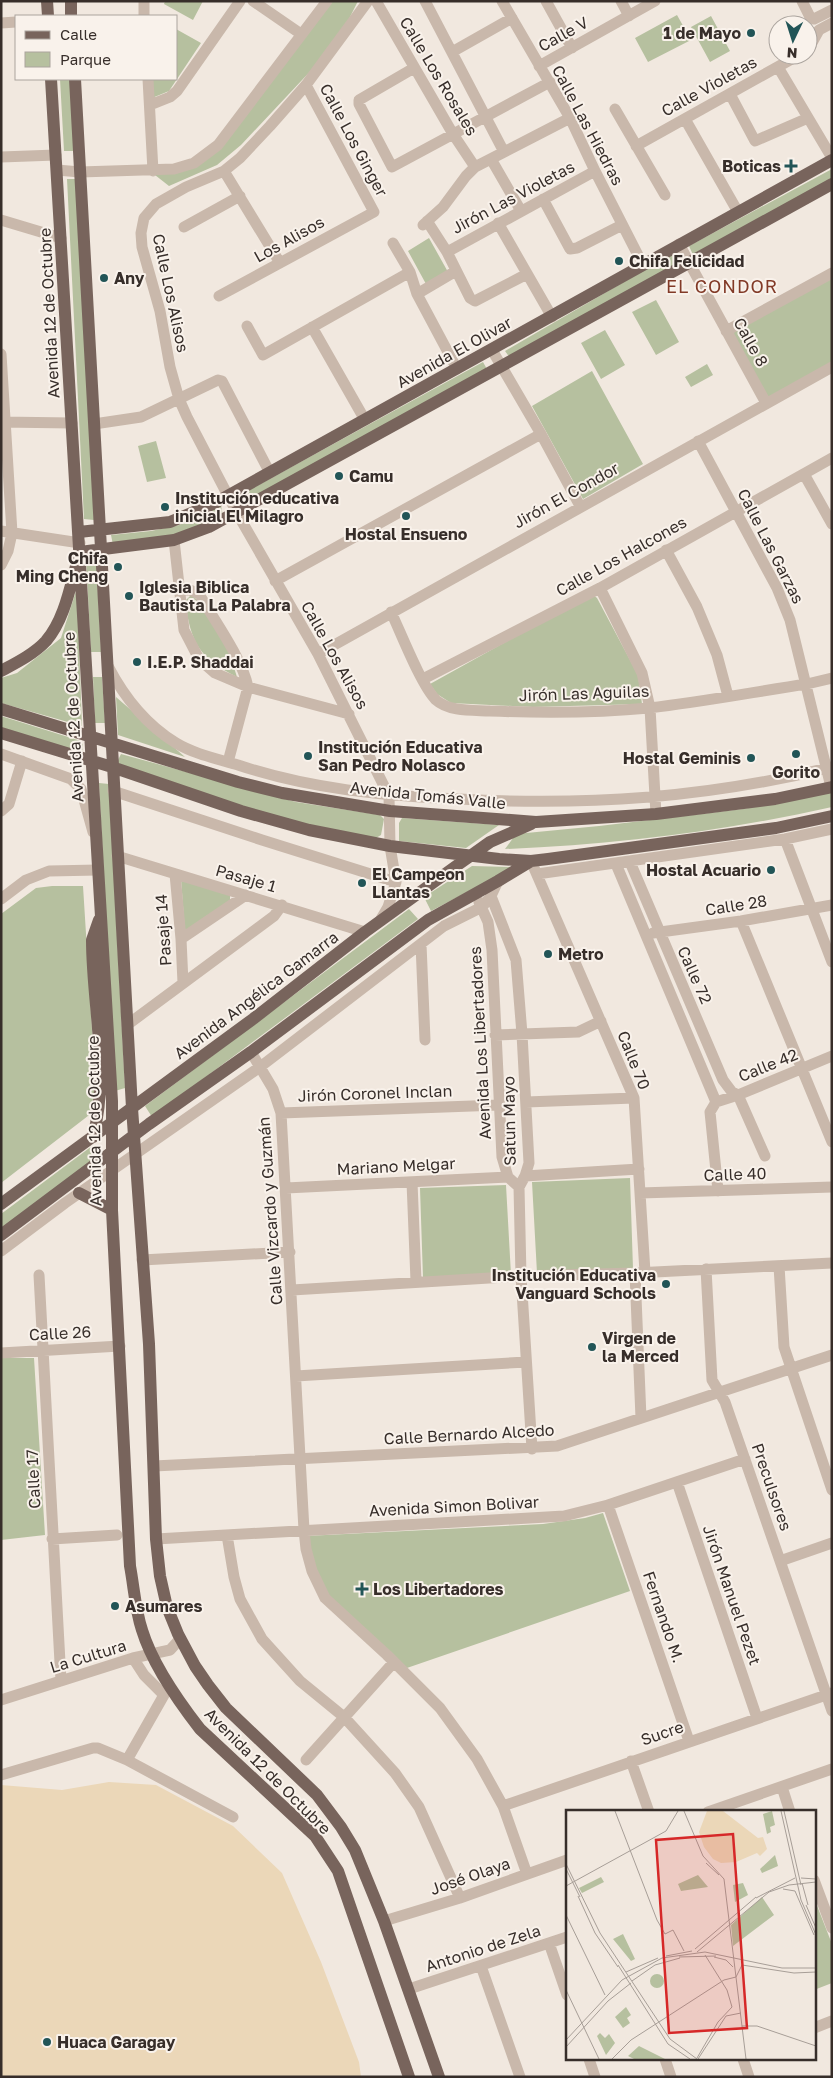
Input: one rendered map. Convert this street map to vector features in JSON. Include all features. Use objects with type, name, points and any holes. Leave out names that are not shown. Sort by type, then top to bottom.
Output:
[{"type":"main road","points":[[47,1],[48,15]]},
{"type":"main road","points":[[71,1],[71,15]]},
{"type":"main road","name":"Avenida 12 de Octubre","points":[[52,80],[113,1122],[112,1210],[130,1566],[142,1629],[153,1654],[187,1712],[200,1730],[316,1836],[338,1871],[409,2077]]},
{"type":"main road","name":"Avenida 12 de Octubre","points":[[75,80],[110,742],[135,1155],[149,1344],[156,1539],[160,1576],[167,1607],[180,1639],[195,1666],[226,1708],[317,1795],[342,1827],[364,1870],[384,1921],[439,2077]]},
{"type":"main road","name":"Avenida El Olivar","points":[[80,542],[100,530],[170,522],[228,496],[552,317],[832,159]]},
{"type":"main road","points":[[1,671],[33,652],[45,642],[55,628],[80,542],[101,550],[174,540],[210,527],[832,184]]},
{"type":"main road","points":[[87,664],[107,663]]},
{"type":"main road","name":"Avenida Tomás Valle","points":[[1,709],[202,772],[282,793],[390,810],[536,822],[656,814],[775,799],[832,787]]},
{"type":"main road","points":[[1,733],[112,766],[268,819],[309,830],[390,846],[473,855],[531,860],[776,828],[832,816]]},
{"type":"main road","name":"Avenida Angélica Gamarra","points":[[1,1204],[253,1019],[365,932],[490,842],[536,822]]},
{"type":"main road","points":[[1,1236],[134,1135],[251,1052],[428,920],[476,893],[492,888],[531,860]]},
{"type":"main road","points":[[93,1137],[98,1114],[100,1070],[92,940],[101,915]]},
{"type":"main road","points":[[437,915],[444,926]]},
{"type":"main road","points":[[79,1193],[112,1210]]},
{"type":"street","points":[[144,1],[144,15]]},
{"type":"street","points":[[150,105],[170,97],[178,91],[240,1]]},
{"type":"street","points":[[252,1],[301,34]]},
{"type":"street","points":[[57,170],[80,172],[153,171],[184,166],[211,152],[327,1]]},
{"type":"street","points":[[280,262],[224,171],[270,126],[306,84],[368,1]]},
{"type":"street","name":"Calle Los Rosales","points":[[376,1],[453,134],[475,167]]},
{"type":"street","points":[[425,1],[504,152]]},
{"type":"street","name":"Calle Las Hiedras","points":[[502,1],[570,118],[643,265]]},
{"type":"street","points":[[546,1],[572,48]]},
{"type":"street","points":[[621,1],[629,16]]},
{"type":"street","name":"Calle V","points":[[539,66],[655,1]]},
{"type":"street","points":[[802,1],[810,17],[814,19],[832,10]]},
{"type":"street","points":[[452,52],[512,18]]},
{"type":"street","points":[[1,23],[15,22]]},
{"type":"street","points":[[818,32],[832,23]]},
{"type":"street","name":"Calle Violetas","points":[[636,146],[782,65]]},
{"type":"street","points":[[778,67],[832,159]]},
{"type":"street","points":[[414,68],[359,100],[359,104],[392,167],[550,82]]},
{"type":"street","points":[[148,80],[153,171]]},
{"type":"street","name":"Calle Los Ginger","points":[[306,84],[374,212]]},
{"type":"street","points":[[730,94],[755,141],[808,118]]},
{"type":"street","points":[[615,109],[665,195]]},
{"type":"street","points":[[527,274],[475,301],[470,298],[446,252],[425,223],[443,207],[475,167],[570,118]]},
{"type":"street","points":[[685,119],[738,212]]},
{"type":"street","points":[[1,157],[56,155]]},
{"type":"street","points":[[491,159],[521,211]]},
{"type":"street","name":"Calle Los Alisos","points":[[224,171],[186,187],[156,204],[144,218],[141,233],[142,247],[160,311],[170,367],[179,399],[228,496],[318,654],[389,796],[390,846],[396,882],[388,907],[379,922]]},
{"type":"street","name":"Jirón Las Violetas","points":[[446,252],[595,171]]},
{"type":"street","points":[[184,227],[240,196]]},
{"type":"street","points":[[543,199],[570,249],[577,248],[622,225]]},
{"type":"street","name":"Los Alisos","points":[[219,296],[374,212]]},
{"type":"street","points":[[1,220],[61,238]]},
{"type":"street","points":[[498,223],[552,317]]},
{"type":"street","points":[[393,244],[410,272],[417,294],[457,370]]},
{"type":"street","name":"Calle 8","points":[[679,244],[766,403]]},
{"type":"street","points":[[417,294],[456,271]]},
{"type":"street","points":[[247,326],[263,355],[410,272]]},
{"type":"street","points":[[726,331],[832,273]]},
{"type":"street","points":[[312,327],[365,420]]},
{"type":"street","points":[[492,350],[580,506]]},
{"type":"street","points":[[1,354],[8,551],[1,565]]},
{"type":"street","name":"Jirón El Condor","points":[[318,654],[832,367]]},
{"type":"street","points":[[94,424],[141,417],[218,380],[222,381],[270,473]]},
{"type":"street","points":[[4,422],[72,423]]},
{"type":"street","points":[[275,581],[541,434]]},
{"type":"street","name":"Calle Las Garzas","points":[[698,441],[778,588],[790,620],[829,768],[832,787]]},
{"type":"street","name":"Calle Los Halcones","points":[[423,679],[600,588],[832,458]]},
{"type":"street","points":[[804,474],[832,524]]},
{"type":"street","points":[[6,532],[80,542]]},
{"type":"street","points":[[174,540],[184,630],[196,656],[215,673],[248,687],[349,714]]},
{"type":"street","points":[[666,550],[697,607],[714,647],[728,696]]},
{"type":"street","points":[[600,588],[640,666],[650,708],[656,814]]},
{"type":"street","points":[[180,590],[190,590],[199,594],[246,678],[248,687],[228,762]]},
{"type":"street","name":"Jirón Las Aguilas","points":[[391,612],[423,679],[435,699],[457,709],[513,712],[584,712],[650,708],[807,684],[832,678]]},
{"type":"street","name":"Avenida Tomás Valle","points":[[107,663],[121,690],[150,725],[177,744],[228,762],[300,782],[347,791],[389,796],[526,802],[593,802],[722,790],[783,779],[829,768]]},
{"type":"street","points":[[1,754],[64,775],[76,784],[81,790],[96,843]]},
{"type":"street","points":[[1,811],[9,804],[22,760]]},
{"type":"street","points":[[113,791],[396,882]]},
{"type":"street","points":[[531,860],[537,874],[785,839],[832,830]]},
{"type":"street","points":[[785,839],[832,962]]},
{"type":"street","name":"Pasaje 1","points":[[117,856],[365,932]]},
{"type":"street","name":"Calle 72","points":[[630,862],[723,1080],[728,1088],[738,1095]]},
{"type":"street","points":[[616,864],[716,1102],[710,1112],[718,1191]]},
{"type":"street","points":[[1,899],[26,880],[49,872],[98,870]]},
{"type":"street","name":"Pasaje 14","points":[[174,874],[181,939],[183,983]]},
{"type":"street","name":"Calle 70","points":[[537,874],[634,1098],[640,1193],[641,1418]]},
{"type":"street","points":[[1,1251],[79,1193],[260,1068],[444,926],[482,907],[492,888]]},
{"type":"street","name":"Satun Mayo","points":[[492,888],[514,954],[522,1034],[529,1163],[526,1176],[519,1187],[521,1276],[532,1448]]},
{"type":"street","name":"Avenida Los Libertadores","points":[[476,893],[488,922],[492,956],[502,1157],[508,1177]]},
{"type":"street","points":[[181,939],[246,895]]},
{"type":"street","points":[[127,1026],[274,916],[282,905]]},
{"type":"street","name":"Calle 28","points":[[644,933],[659,933],[741,921],[832,905]]},
{"type":"street","points":[[741,921],[801,1070],[830,1135]]},
{"type":"street","points":[[421,944],[425,1040]]},
{"type":"street","points":[[492,956],[514,954]]},
{"type":"street","points":[[495,1035],[578,1032],[600,1021]]},
{"type":"street","name":"Calle Vizcardo y Guzmán","points":[[251,1052],[273,1089],[281,1113],[304,1530],[306,1549],[312,1571],[325,1598],[440,1708],[477,1759],[503,1806],[527,1874]]},
{"type":"street","name":"Calle 42","points":[[716,1102],[738,1095],[832,1056]]},
{"type":"street","points":[[708,1084],[723,1080]]},
{"type":"street","points":[[738,1095],[765,1156]]},
{"type":"street","points":[[526,1102],[634,1098]]},
{"type":"street","name":"Jirón Coronel Inclan","points":[[281,1113],[499,1105]]},
{"type":"street","points":[[526,1176],[639,1169]]},
{"type":"street","points":[[508,1177],[519,1187]]},
{"type":"street","name":"Mariano Melgar","points":[[286,1188],[508,1177]]},
{"type":"street","points":[[412,1182],[416,1282]]},
{"type":"street","name":"Calle 40","points":[[640,1193],[832,1187]]},
{"type":"street","points":[[142,1260],[290,1252]]},
{"type":"street","points":[[292,1290],[521,1276],[832,1263]]},
{"type":"street","points":[[779,1266],[784,1347],[832,1490]]},
{"type":"street","name":"Preculsores","points":[[706,1269],[712,1380],[725,1402],[780,1561],[829,1694],[832,1711]]},
{"type":"street","name":"Calle 17","points":[[38,1275],[52,1539],[62,1681]]},
{"type":"street","name":"Calle 26","points":[[1,1352],[120,1346]]},
{"type":"street","name":"Calle Bernardo Alcedo","points":[[154,1466],[557,1446],[832,1355]]},
{"type":"street","points":[[296,1376],[526,1362]]},
{"type":"street","name":"Avenida Simon Bolivar","points":[[156,1539],[544,1518],[584,1512],[608,1505],[745,1459]]},
{"type":"street","name":"Jirón Manuel Pezet","points":[[677,1482],[757,1718]]},
{"type":"street","name":"Fernando M.","points":[[608,1505],[690,1741]]},
{"type":"street","points":[[52,1539],[117,1535]]},
{"type":"street","points":[[227,1535],[234,1577],[240,1599],[262,1639],[300,1681],[344,1717],[389,1766],[419,1807],[460,1898]]},
{"type":"street","points":[[780,1561],[832,1543]]},
{"type":"street","name":"La Cultura","points":[[1,1700],[133,1658],[170,1650],[180,1639]]},
{"type":"street","points":[[133,1658],[144,1675],[164,1695],[187,1712]]},
{"type":"street","points":[[306,1760],[394,1662]]},
{"type":"street","name":"Sucre","points":[[503,1806],[829,1694]]},
{"type":"street","points":[[127,1760],[164,1695]]},
{"type":"street","points":[[1,1775],[92,1748],[98,1748],[127,1760],[233,1817]]},
{"type":"street","points":[[631,1761],[648,1810]]},
{"type":"street","points":[[714,1810],[832,1769]]},
{"type":"street","points":[[782,1787],[789,1810]]},
{"type":"street","name":"José Olaya","points":[[384,1921],[460,1898],[566,1860]]},
{"type":"street","points":[[816,1885],[832,1928]]},
{"type":"street","name":"Antonio de Zela","points":[[409,1989],[566,1937]]},
{"type":"street","points":[[549,1943],[566,1992]]},
{"type":"street","points":[[481,1966],[520,2077]]},
{"type":"street","points":[[816,2027],[832,2021]]},
{"type":"street","points":[[589,2060],[595,2077]]},
{"type":"street","points":[[665,2060],[671,2077]]},
{"type":"street","points":[[744,2060],[749,2077]]},
{"type":"green space","points":[[165,1],[203,1],[193,20],[164,4]]},
{"type":"green space","points":[[333,1],[358,1],[348,21],[318,63],[241,145],[217,165],[169,186],[155,175],[218,150]]},
{"type":"green space","points":[[677,15],[691,40],[648,62],[635,38]]},
{"type":"green space","points":[[711,16],[730,51],[710,62],[691,27]]},
{"type":"green space","points":[[178,30],[201,43],[178,78]]},
{"type":"green space","points":[[60,80],[73,80],[76,151],[64,151]]},
{"type":"green space","points":[[151,80],[176,80],[169,91],[152,98]]},
{"type":"green space","points":[[832,169],[832,181],[694,257],[689,246]]},
{"type":"green space","points":[[67,179],[78,179],[94,520],[84,519]]},
{"type":"green space","points":[[429,238],[448,272],[426,284],[408,251]]},
{"type":"green space","points":[[672,254],[676,266],[510,358],[505,351]]},
{"type":"green space","points":[[832,273],[832,367],[766,403],[726,331]]},
{"type":"green space","points":[[656,300],[679,342],[656,355],[632,312]]},
{"type":"green space","points":[[605,330],[625,365],[601,379],[581,343]]},
{"type":"green space","points":[[483,362],[488,371],[247,502],[242,494]]},
{"type":"green space","points":[[707,364],[713,375],[691,387],[685,377]]},
{"type":"green space","points":[[592,371],[643,464],[583,499],[532,406]]},
{"type":"green space","points":[[156,441],[166,478],[147,482],[138,446]]},
{"type":"green space","points":[[221,505],[223,517],[168,538],[113,545],[111,535],[151,531],[179,525]]},
{"type":"green space","points":[[96,557],[101,652],[91,652],[86,559]]},
{"type":"green space","points":[[77,588],[82,726],[1,703],[1,678],[17,673],[61,638]]},
{"type":"green space","points":[[592,594],[597,598],[638,675],[642,704],[533,707],[451,703],[437,694],[430,684]]},
{"type":"green space","points":[[191,595],[199,601],[229,652],[237,677],[214,663],[199,648],[187,616],[185,601]]},
{"type":"green space","points":[[93,677],[102,677],[105,723],[95,723]]},
{"type":"green space","points":[[116,697],[185,757],[118,735]]},
{"type":"green space","points":[[1,716],[81,741],[83,745],[82,752],[1,729]]},
{"type":"green space","points":[[121,754],[296,802],[380,815],[384,819],[381,835],[376,838],[367,838],[264,814],[119,766],[117,762]]},
{"type":"green space","points":[[99,783],[109,784],[125,1088],[115,1091]]},
{"type":"green space","points":[[832,792],[832,807],[792,816],[670,836],[505,849],[516,834],[743,809]]},
{"type":"green space","points":[[402,818],[499,825],[466,848],[399,841],[399,823]]},
{"type":"green space","points":[[472,866],[515,867],[431,911],[424,897]]},
{"type":"green space","points":[[181,879],[230,895],[230,901],[185,932]]},
{"type":"green space","points":[[83,886],[97,1109],[1,1183],[1,914],[36,888]]},
{"type":"green space","points":[[409,909],[418,919],[152,1117],[145,1106]]},
{"type":"green space","points":[[92,1146],[102,1155],[1,1229],[1,1214]]},
{"type":"green space","points":[[630,1178],[633,1269],[537,1273],[532,1182]]},
{"type":"green space","points":[[506,1185],[511,1275],[423,1278],[420,1188]]},
{"type":"green space","points":[[1,1358],[34,1358],[45,1535],[1,1540]]},
{"type":"green space","name":"Los Libertadores","points":[[603,1513],[630,1591],[404,1669],[323,1592],[306,1536],[543,1524],[585,1518]]},
{"type":"green space","points":[[816,1903],[832,1944],[832,1983],[816,1989]]},
{"type":"sand","points":[[109,1782],[156,1785],[233,1826],[282,1873],[321,1962],[359,2062],[361,2077],[1,2077],[1,1785],[62,1790]]},
{"type":"place","name":"1 de Mayo","points":[[751,33]]},
{"type":"place","name":"Boticas","points":[[791,166]]},
{"type":"place","name":"Chifa Felicidad","points":[[619,261]]},
{"type":"place","name":"Any","points":[[104,278]]},
{"type":"place","name":"Camu","points":[[339,476]]},
{"type":"place","name":"Institución educativa inicial El Milagro","points":[[165,507]]},
{"type":"place","name":"Hostal Ensueno","points":[[406,516]]},
{"type":"place","name":"Chifa Ming Cheng","points":[[118,567]]},
{"type":"place","name":"Iglesia Biblica Bautista La Palabra","points":[[129,596]]},
{"type":"place","name":"I.E.P. Shaddai","points":[[137,662]]},
{"type":"place","name":"Gorito","points":[[796,754]]},
{"type":"place","name":"Institución Educativa San Pedro Nolasco","points":[[308,756]]},
{"type":"place","name":"Hostal Geminis","points":[[751,758]]},
{"type":"place","name":"Hostal Acuario","points":[[771,870]]},
{"type":"place","name":"El Campeon Llantas","points":[[362,883]]},
{"type":"place","name":"Metro","points":[[548,954]]},
{"type":"place","name":"Institución Educativa Vanguard Schools","points":[[666,1284]]},
{"type":"place","name":"Virgen de la Merced","points":[[592,1347]]},
{"type":"place","name":"Los Libertadores","points":[[362,1589]]},
{"type":"place","name":"Asumares","points":[[115,1606]]},
{"type":"place","name":"Huaca Garagay","points":[[47,2042]]},
{"type":"district","name":"EL CONDOR","points":[[722,287]]}]
